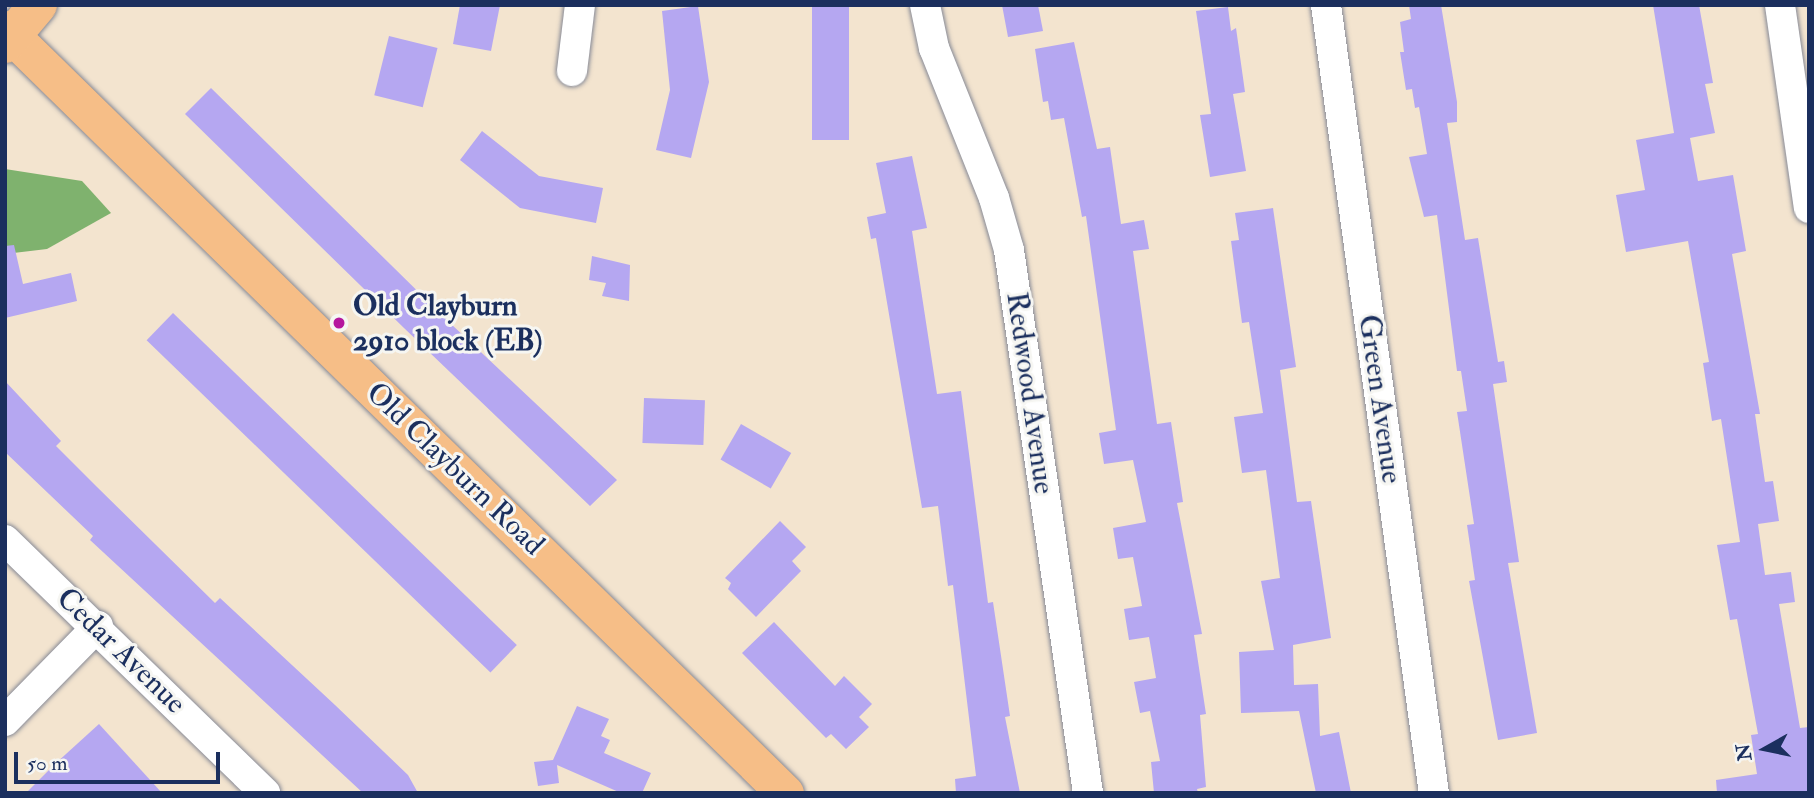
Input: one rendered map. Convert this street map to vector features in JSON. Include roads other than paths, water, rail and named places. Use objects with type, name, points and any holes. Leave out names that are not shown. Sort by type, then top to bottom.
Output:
[{"type":"highway","points":[[8,36],[38,5]]},
{"type":"main road","name":"Old Clayburn Road","points":[[8,36],[785,793]]},
{"type":"street","points":[[572,71],[580,5]]},
{"type":"street","name":"Redwood Avenue","points":[[925,5],[934,48],[994,198],[1009,250],[1088,793]]},
{"type":"street","name":"Green Avenue","points":[[1326,5],[1434,793]]},
{"type":"street","points":[[1780,5],[1809,208]]},
{"type":"street","name":"Cedar Avenue","points":[[5,540],[98,626],[265,793]]},
{"type":"street","points":[[5,721],[98,626]]},
{"type":"place","name":"Old Clayburn 2910 block (EB)","points":[[339,323]]}]
